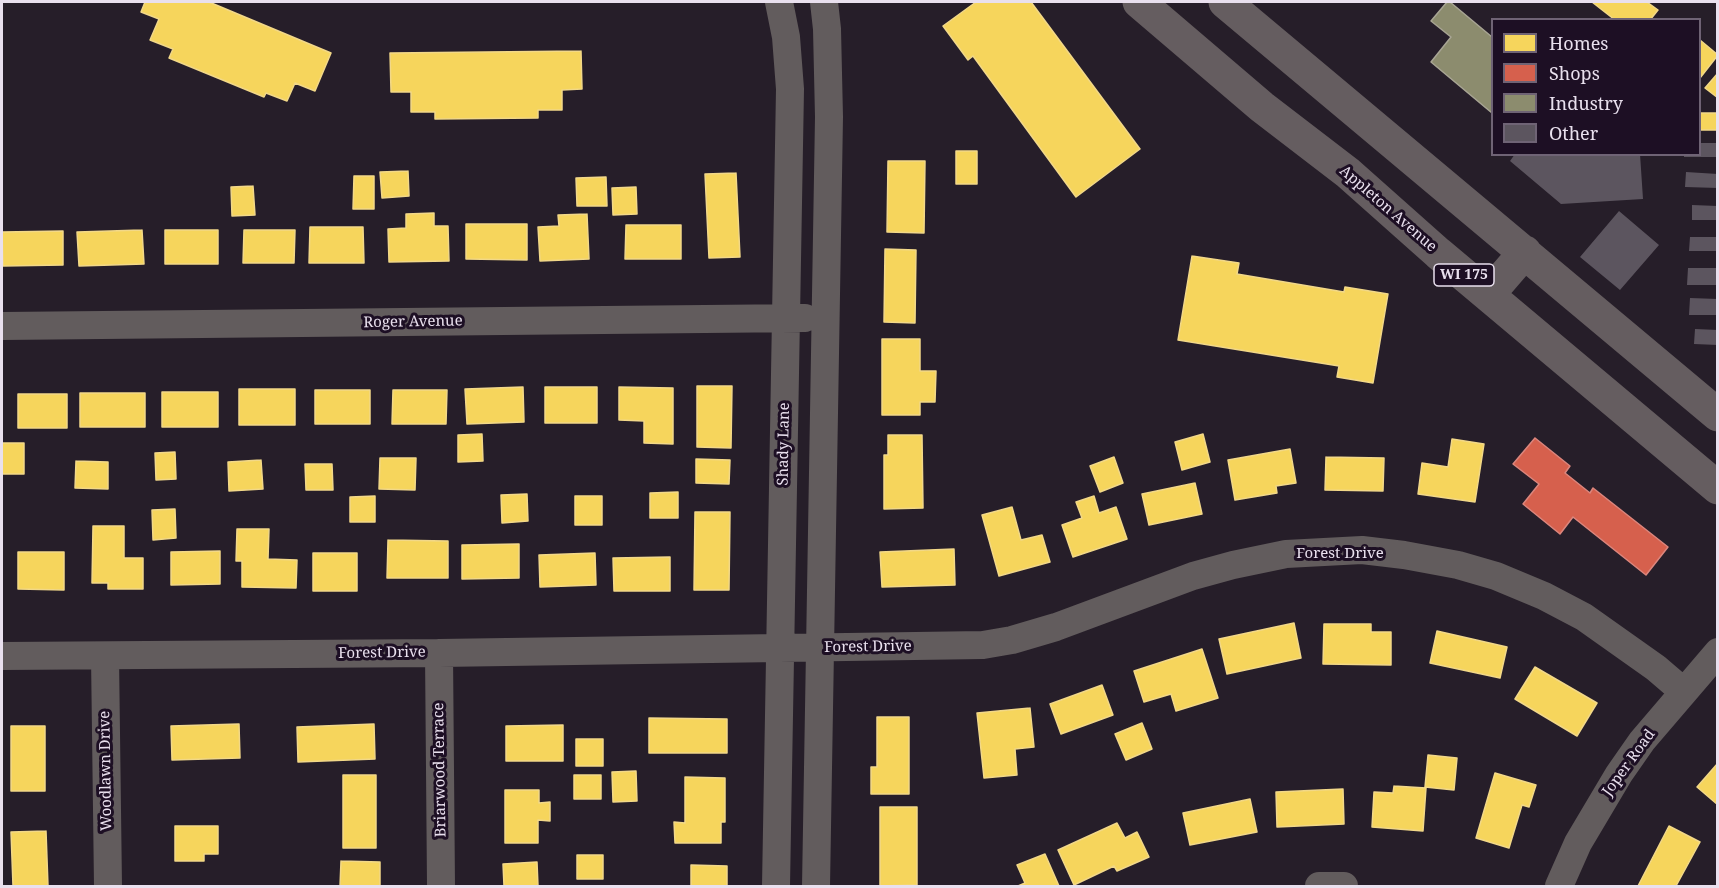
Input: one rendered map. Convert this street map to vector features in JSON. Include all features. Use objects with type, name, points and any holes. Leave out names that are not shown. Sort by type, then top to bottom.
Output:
[{"type":"main road","name":"Appleton Avenue","points":[[1139,2],[1263,107],[1348,173],[1488,295],[1718,488]]},
{"type":"main road","points":[[1225,2],[1525,252],[1714,404]]},
{"type":"main road","points":[[1488,295],[1525,252]]},
{"type":"street","name":"Shady Lane","points":[[776,886],[790,89],[786,37],[779,2]]},
{"type":"street","points":[[816,886],[829,117],[827,29],[824,2]]},
{"type":"street","name":"Roger Avenue","points":[[2,326],[825,319]]},
{"type":"street","name":"Forest Drive","points":[[2,656],[439,653],[983,645],[1012,640],[1056,627],[1193,576],[1233,565],[1286,554],[1362,550],[1458,565],[1496,576],[1544,596],[1584,617],[1656,668],[1684,692]]},
{"type":"street","name":"Joper Road","points":[[1559,886],[1578,843],[1619,774],[1642,741],[1718,652]]},
{"type":"street","name":"Briarwood Terrace","points":[[439,653],[441,886]]},
{"type":"street","name":"Woodlawn Drive","points":[[105,656],[108,886]]},
{"type":"street","points":[[1319,886],[1344,886]]},
{"type":"building: Homes","points":[[145,2],[209,2],[331,53],[315,91],[295,83],[287,101],[266,93],[264,97],[169,58],[173,49],[150,40],[159,19],[141,12]]},
{"type":"building: Homes","points":[[976,2],[1031,2],[1140,149],[1076,197],[973,56],[968,60],[943,26]]},
{"type":"building: Homes","points":[[1592,2],[1647,2],[1658,10],[1652,18],[1612,18]]},
{"type":"building: Homes","points":[[1701,41],[1718,55],[1701,77]]},
{"type":"building: Homes","points":[[581,51],[582,89],[562,90],[562,110],[538,110],[538,118],[435,119],[435,112],[411,112],[411,92],[391,92],[390,53]]},
{"type":"building: Homes","points":[[1718,73],[1718,98],[1705,88]]},
{"type":"building: Homes","points":[[1701,113],[1718,113],[1718,130],[1701,130]]},
{"type":"building: Homes","points":[[956,151],[977,151],[977,184],[956,184]]},
{"type":"building: Homes","points":[[888,161],[925,161],[924,233],[887,232]]},
{"type":"building: Homes","points":[[408,171],[409,196],[382,198],[380,172]]},
{"type":"building: Homes","points":[[736,173],[740,257],[709,258],[705,174]]},
{"type":"building: Homes","points":[[354,176],[374,176],[374,209],[353,209]]},
{"type":"building: Homes","points":[[606,177],[607,206],[577,206],[576,178]]},
{"type":"building: Homes","points":[[253,186],[255,215],[232,216],[231,187]]},
{"type":"building: Homes","points":[[636,187],[637,214],[613,215],[612,188]]},
{"type":"building: Homes","points":[[434,213],[434,226],[448,226],[449,261],[389,262],[388,229],[406,228],[406,214]]},
{"type":"building: Homes","points":[[587,214],[589,259],[540,261],[538,227],[559,226],[558,215]]},
{"type":"building: Homes","points":[[466,224],[527,224],[527,260],[466,259]]},
{"type":"building: Homes","points":[[626,225],[681,225],[681,259],[625,259]]},
{"type":"building: Homes","points":[[310,227],[363,227],[364,263],[309,263]]},
{"type":"building: Homes","points":[[142,230],[144,264],[79,266],[77,232]]},
{"type":"building: Homes","points":[[165,230],[218,230],[218,264],[165,264]]},
{"type":"building: Homes","points":[[244,230],[295,230],[294,263],[243,263]]},
{"type":"building: Homes","points":[[63,231],[63,265],[3,266],[2,232]]},
{"type":"building: Homes","points":[[885,249],[916,250],[915,323],[884,322]]},
{"type":"building: Homes","points":[[1192,256],[1239,263],[1237,274],[1344,292],[1345,287],[1388,294],[1373,383],[1337,377],[1339,366],[1178,340]]},
{"type":"building: Homes","points":[[882,339],[920,339],[920,371],[936,371],[935,402],[920,402],[920,415],[882,415]]},
{"type":"building: Homes","points":[[697,386],[732,386],[731,448],[697,447]]},
{"type":"building: Homes","points":[[523,387],[524,422],[467,424],[465,389]]},
{"type":"building: Homes","points":[[545,387],[597,387],[597,423],[545,423]]},
{"type":"building: Homes","points":[[619,387],[673,388],[673,444],[644,443],[644,421],[619,420]]},
{"type":"building: Homes","points":[[239,389],[295,389],[295,425],[239,425]]},
{"type":"building: Homes","points":[[315,390],[370,390],[370,424],[315,424]]},
{"type":"building: Homes","points":[[393,390],[447,390],[446,424],[392,424]]},
{"type":"building: Homes","points":[[162,392],[218,392],[218,427],[162,427]]},
{"type":"building: Homes","points":[[80,393],[145,393],[145,427],[80,427]]},
{"type":"building: Homes","points":[[18,394],[67,394],[67,428],[18,428]]},
{"type":"building: Homes","points":[[482,434],[483,461],[458,462],[458,435]]},
{"type":"building: Homes","points":[[1203,434],[1210,462],[1182,470],[1175,442]]},
{"type":"building: Homes","points":[[888,435],[922,435],[923,508],[884,509],[884,455],[888,455]]},
{"type":"building: Homes","points":[[1452,439],[1484,444],[1475,502],[1418,494],[1422,463],[1448,467]]},
{"type":"building: Homes","points":[[2,443],[24,443],[24,474],[2,474]]},
{"type":"building: Homes","points":[[1290,449],[1296,483],[1276,486],[1277,493],[1235,500],[1228,460]]},
{"type":"building: Homes","points":[[175,452],[176,479],[156,480],[155,453]]},
{"type":"building: Homes","points":[[1114,457],[1123,483],[1100,492],[1090,466]]},
{"type":"building: Homes","points":[[1326,457],[1384,458],[1383,491],[1325,490]]},
{"type":"building: Homes","points":[[380,458],[416,458],[415,490],[379,489]]},
{"type":"building: Homes","points":[[696,459],[730,460],[729,484],[696,483]]},
{"type":"building: Homes","points":[[261,460],[263,489],[229,491],[228,462]]},
{"type":"building: Homes","points":[[76,461],[108,462],[108,489],[75,488]]},
{"type":"building: Homes","points":[[305,464],[332,464],[333,490],[306,490]]},
{"type":"building: Homes","points":[[1195,483],[1202,514],[1149,525],[1142,494]]},
{"type":"building: Homes","points":[[678,492],[678,518],[650,518],[650,493]]},
{"type":"building: Homes","points":[[527,494],[528,521],[502,523],[501,495]]},
{"type":"building: Homes","points":[[375,496],[375,522],[350,522],[350,497]]},
{"type":"building: Homes","points":[[575,496],[602,496],[602,525],[575,525]]},
{"type":"building: Homes","points":[[1094,496],[1099,513],[1116,507],[1127,539],[1073,557],[1062,525],[1082,518],[1076,502]]},
{"type":"building: Homes","points":[[1012,507],[1021,540],[1042,535],[1050,562],[999,576],[982,515]]},
{"type":"building: Homes","points":[[175,509],[176,538],[153,540],[152,510]]},
{"type":"building: Homes","points":[[695,512],[730,512],[729,590],[694,590]]},
{"type":"building: Homes","points":[[93,526],[124,526],[124,558],[143,558],[143,589],[108,589],[108,583],[92,583]]},
{"type":"building: Homes","points":[[237,529],[269,529],[268,559],[297,560],[296,588],[242,587],[242,561],[236,561]]},
{"type":"building: Homes","points":[[388,540],[448,541],[448,578],[387,578]]},
{"type":"building: Homes","points":[[519,544],[519,578],[462,579],[462,545]]},
{"type":"building: Homes","points":[[954,549],[955,585],[882,587],[880,552]]},
{"type":"building: Homes","points":[[220,551],[220,584],[171,585],[171,552]]},
{"type":"building: Homes","points":[[18,552],[64,552],[64,590],[18,589]]},
{"type":"building: Homes","points":[[313,553],[357,553],[357,591],[313,591]]},
{"type":"building: Homes","points":[[595,553],[596,585],[540,587],[539,555]]},
{"type":"building: Homes","points":[[670,557],[670,591],[614,591],[613,558]]},
{"type":"building: Homes","points":[[1294,623],[1301,658],[1227,674],[1219,639]]},
{"type":"building: Homes","points":[[1324,624],[1371,624],[1371,632],[1391,632],[1391,665],[1323,664]]},
{"type":"building: Homes","points":[[1437,631],[1507,647],[1500,678],[1430,663]]},
{"type":"building: Homes","points":[[1202,649],[1218,698],[1176,711],[1171,694],[1144,702],[1134,671]]},
{"type":"building: Homes","points":[[1535,667],[1597,703],[1577,736],[1515,699]]},
{"type":"building: Homes","points":[[1102,685],[1113,715],[1061,734],[1050,704]]},
{"type":"building: Homes","points":[[1030,708],[1034,747],[1015,749],[1017,775],[984,778],[977,713]]},
{"type":"building: Homes","points":[[877,717],[909,717],[909,794],[871,794],[871,767],[877,767]]},
{"type":"building: Homes","points":[[649,718],[727,719],[727,753],[649,753]]},
{"type":"building: Homes","points":[[1142,723],[1152,749],[1126,760],[1115,734]]},
{"type":"building: Homes","points":[[239,724],[240,758],[172,760],[171,726]]},
{"type":"building: Homes","points":[[374,724],[375,759],[298,762],[297,727]]},
{"type":"building: Homes","points":[[563,725],[563,761],[506,761],[506,726]]},
{"type":"building: Homes","points":[[11,726],[45,726],[45,791],[11,791]]},
{"type":"building: Homes","points":[[576,739],[603,739],[603,766],[576,766]]},
{"type":"building: Homes","points":[[1428,755],[1457,758],[1454,790],[1425,787]]},
{"type":"building: Homes","points":[[1718,763],[1718,805],[1697,787]]},
{"type":"building: Homes","points":[[636,771],[637,801],[613,802],[612,772]]},
{"type":"building: Homes","points":[[1495,773],[1536,785],[1529,807],[1522,805],[1509,848],[1476,838]]},
{"type":"building: Homes","points":[[343,775],[376,775],[376,848],[343,848]]},
{"type":"building: Homes","points":[[574,775],[601,775],[601,799],[574,799]]},
{"type":"building: Homes","points":[[685,777],[725,778],[725,822],[721,822],[721,843],[675,843],[674,822],[685,823]]},
{"type":"building: Homes","points":[[1394,786],[1426,788],[1423,831],[1372,827],[1374,792],[1393,793]]},
{"type":"building: Homes","points":[[1343,789],[1344,824],[1277,827],[1276,792]]},
{"type":"building: Homes","points":[[505,790],[539,790],[539,803],[550,802],[550,821],[538,820],[538,843],[505,843]]},
{"type":"building: Homes","points":[[1250,799],[1257,832],[1190,845],[1183,813]]},
{"type":"building: Homes","points":[[880,807],[917,807],[917,885],[880,886]]},
{"type":"building: Homes","points":[[1117,823],[1125,838],[1137,832],[1149,857],[1117,871],[1114,866],[1074,885],[1058,850]]},
{"type":"building: Homes","points":[[175,826],[218,826],[218,854],[204,854],[204,861],[175,861]]},
{"type":"building: Homes","points":[[1669,826],[1700,842],[1676,886],[1638,886]]},
{"type":"building: Homes","points":[[46,831],[48,886],[13,886],[11,832]]},
{"type":"building: Homes","points":[[1045,854],[1059,886],[1018,886],[1025,883],[1017,865]]},
{"type":"building: Homes","points":[[577,855],[603,855],[603,879],[577,879]]},
{"type":"building: Homes","points":[[341,861],[380,862],[380,886],[340,886]]},
{"type":"building: Homes","points":[[537,862],[538,886],[504,886],[503,864]]},
{"type":"building: Homes","points":[[691,865],[727,866],[727,886],[691,886]]},
{"type":"building: Shops","points":[[1535,438],[1570,466],[1565,473],[1590,493],[1593,488],[1668,547],[1646,575],[1573,517],[1560,534],[1523,504],[1539,484],[1513,464]]},
{"type":"building: Industry","points":[[1447,2],[1450,2],[1491,36],[1491,112],[1431,62],[1451,37],[1431,21]]},
{"type":"building: Other","points":[[1701,143],[1718,143],[1718,157],[1684,157],[1701,156]]},
{"type":"building: Other","points":[[1514,156],[1640,156],[1643,199],[1561,204],[1510,161]]},
{"type":"building: Other","points":[[1686,172],[1718,174],[1718,188],[1685,187]]},
{"type":"building: Other","points":[[1692,205],[1718,206],[1718,220],[1692,220]]},
{"type":"building: Other","points":[[1619,211],[1659,245],[1620,290],[1580,257]]},
{"type":"building: Other","points":[[1690,237],[1718,237],[1718,251],[1689,251]]},
{"type":"building: Other","points":[[1688,268],[1718,268],[1718,285],[1687,285]]},
{"type":"building: Other","points":[[1690,298],[1718,299],[1718,315],[1689,315]]},
{"type":"building: Other","points":[[1695,329],[1718,330],[1718,345],[1694,344]]}]
